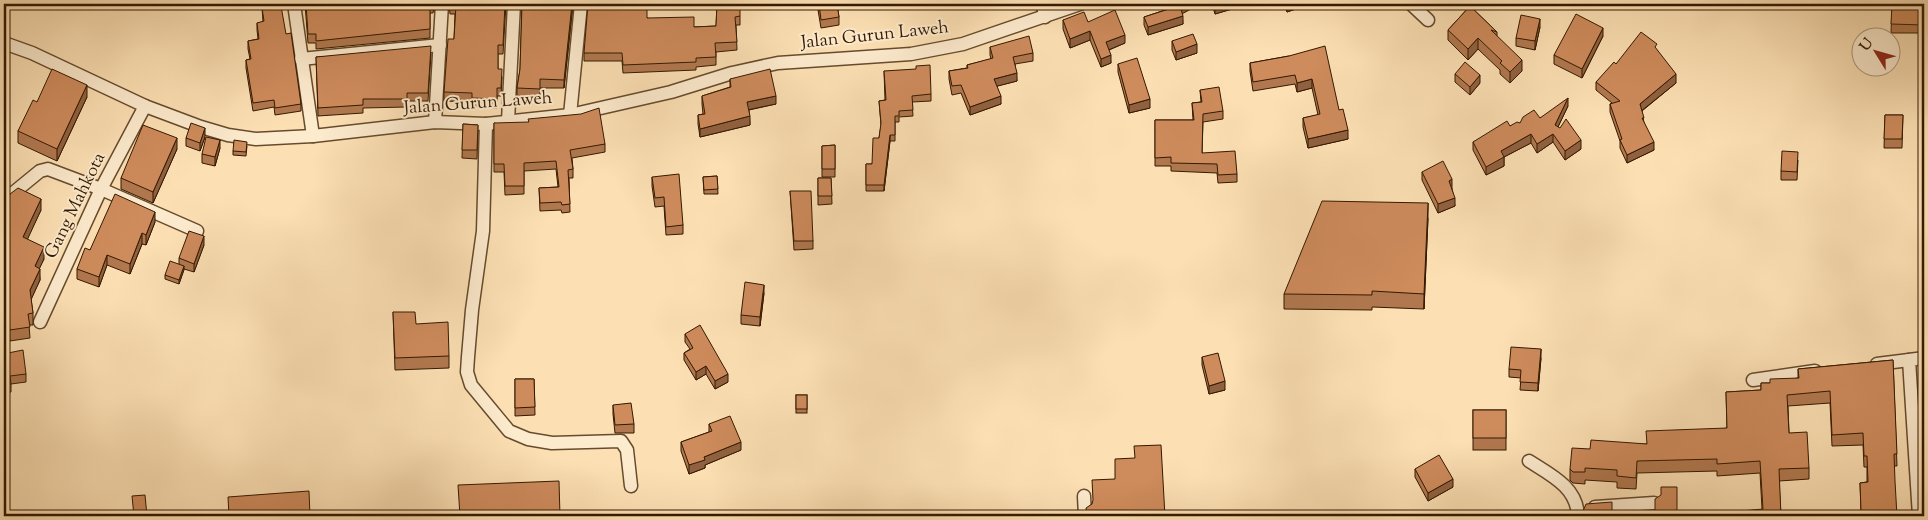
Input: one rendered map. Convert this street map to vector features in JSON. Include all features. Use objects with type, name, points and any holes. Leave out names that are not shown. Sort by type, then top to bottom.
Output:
[{"type":"street","points":[[294,4],[313,136]]},
{"type":"street","points":[[434,122],[442,4]]},
{"type":"street","points":[[508,121],[514,4]]},
{"type":"street","points":[[570,115],[581,4]]},
{"type":"street","points":[[1043,4],[1045,17]]},
{"type":"street","name":"Jalan Gurun Laweh","points":[[4,43],[32,53],[145,106],[228,135],[256,139],[313,136],[434,122],[486,124],[570,115],[662,94],[732,73],[778,63],[911,54],[963,44],[1080,4]]},
{"type":"street","points":[[1410,4],[1428,20]]},
{"type":"street","points":[[302,58],[440,44]]},
{"type":"street","name":"Gang Mahkota","points":[[40,322],[101,189],[145,106]]},
{"type":"street","points":[[486,124],[483,231],[472,310],[467,372],[471,385],[508,431],[528,439],[552,443],[621,441],[627,450],[631,486]]},
{"type":"street","points":[[7,198],[44,169],[53,170],[197,231]]},
{"type":"street","points":[[1862,365],[1924,358]]},
{"type":"street","points":[[1910,360],[1919,516]]},
{"type":"street","points":[[1753,380],[1825,370]]},
{"type":"street","points":[[1529,461],[1565,485],[1577,512],[1654,503]]},
{"type":"street","points":[[1084,496],[1085,516]]},
{"type":"building","points":[[306,4],[433,5],[430,5],[430,29],[316,41],[316,34],[308,34]]},
{"type":"building","points":[[450,4],[505,4],[503,45],[498,45],[498,69],[502,69],[501,88],[497,88],[497,99],[472,98],[472,93],[444,92],[448,39],[454,39],[456,5]]},
{"type":"building","points":[[522,4],[572,4],[564,80],[540,79],[540,89],[517,88],[520,69]]},
{"type":"building","points":[[588,4],[647,4],[647,18],[694,17],[694,27],[716,26],[717,4],[740,4],[740,16],[735,17],[737,42],[715,43],[716,57],[696,58],[696,62],[623,65],[622,53],[584,53]]},
{"type":"building","points":[[819,4],[837,4],[839,17],[821,20]]},
{"type":"building","points":[[1169,4],[1185,4],[1180,6],[1183,16],[1148,27],[1144,17],[1172,8]]},
{"type":"building","points":[[1892,4],[1924,4],[1924,25],[1891,24]]},
{"type":"building","points":[[281,6],[286,34],[291,33],[301,104],[275,108],[274,100],[253,103],[246,60],[251,59],[248,41],[259,39],[257,23],[264,21],[262,8]]},
{"type":"building","points":[[1470,6],[1497,32],[1491,30],[1522,60],[1510,72],[1500,63],[1502,61],[1478,38],[1468,49],[1448,30]]},
{"type":"building","points":[[1115,10],[1125,35],[1106,42],[1111,55],[1101,59],[1090,31],[1070,39],[1063,20],[1084,12],[1088,22]]},
{"type":"building","points":[[1576,14],[1603,28],[1582,69],[1554,55]]},
{"type":"building","points":[[1521,15],[1540,19],[1535,41],[1516,38]]},
{"type":"building","points":[[1641,32],[1657,44],[1655,47],[1676,74],[1640,104],[1644,118],[1642,118],[1654,142],[1627,155],[1620,140],[1622,139],[1610,104],[1620,101],[1596,82],[1614,62],[1616,64]]},
{"type":"building","points":[[1193,34],[1197,44],[1176,52],[1172,41]]},
{"type":"building","points":[[1029,36],[1033,53],[1013,57],[1017,73],[994,79],[1001,96],[970,107],[961,85],[952,86],[949,71],[968,68],[967,65],[993,58],[990,47]]},
{"type":"building","points":[[431,46],[428,93],[407,93],[407,99],[363,99],[363,105],[318,108],[316,57]]},
{"type":"building","points":[[1325,46],[1339,110],[1343,109],[1348,130],[1308,139],[1303,118],[1320,114],[1312,79],[1297,83],[1295,75],[1253,82],[1250,63],[1289,56]]},
{"type":"building","points":[[1137,58],[1150,99],[1129,105],[1118,64]]},
{"type":"building","points":[[1465,62],[1480,75],[1470,87],[1455,74]]},
{"type":"building","points":[[930,65],[931,94],[912,96],[913,110],[899,111],[899,116],[895,116],[895,135],[890,135],[884,185],[866,185],[866,164],[872,164],[873,138],[879,138],[881,123],[879,101],[886,100],[884,71],[916,69],[916,66]]},
{"type":"building","points":[[52,69],[87,85],[57,149],[18,131],[33,100],[37,102]]},
{"type":"building","points":[[770,69],[776,96],[747,102],[750,116],[700,129],[698,115],[705,114],[702,96],[731,87],[730,79]]},
{"type":"building","points":[[1219,87],[1223,111],[1203,114],[1202,153],[1235,151],[1237,174],[1218,175],[1217,164],[1171,163],[1171,157],[1155,158],[1155,120],[1194,120],[1192,103],[1202,102],[1200,90]]},
{"type":"building","points":[[1568,98],[1555,125],[1560,128],[1566,119],[1581,140],[1565,151],[1553,134],[1537,144],[1531,134],[1501,151],[1504,157],[1486,167],[1473,142],[1507,121],[1510,126],[1517,122],[1520,123],[1523,117],[1534,110],[1540,118]]},
{"type":"building","points":[[599,108],[605,144],[570,150],[573,169],[568,170],[570,204],[562,205],[561,202],[540,203],[539,188],[559,187],[556,161],[524,163],[524,186],[505,186],[504,164],[494,164],[494,123],[529,122],[528,119],[581,114]]},
{"type":"building","points":[[1885,115],[1903,115],[1902,139],[1884,139]]},
{"type":"building","points":[[191,123],[205,128],[200,143],[186,138]]},
{"type":"building","points":[[463,124],[478,125],[477,150],[462,150]]},
{"type":"building","points":[[143,125],[177,138],[153,192],[121,178]]},
{"type":"building","points":[[206,137],[220,140],[215,157],[202,154]]},
{"type":"building","points":[[234,140],[247,142],[246,152],[233,151]]},
{"type":"building","points":[[835,145],[835,169],[822,169],[822,146]]},
{"type":"building","points":[[1782,151],[1798,152],[1797,172],[1781,171]]},
{"type":"building","points":[[1443,161],[1452,179],[1449,181],[1455,198],[1438,204],[1422,172]]},
{"type":"building","points":[[679,174],[683,225],[666,227],[664,197],[655,198],[652,177]]},
{"type":"building","points":[[717,176],[718,189],[704,190],[703,177]]},
{"type":"building","points":[[818,178],[831,178],[832,196],[818,196]]},
{"type":"building","points":[[18,188],[41,199],[23,237],[44,247],[35,266],[40,269],[30,290],[33,313],[28,314],[30,327],[10,330],[4,292],[4,207],[10,194]]},
{"type":"building","points":[[790,191],[811,191],[813,241],[794,241]]},
{"type":"building","points":[[115,194],[155,212],[146,235],[142,233],[130,264],[107,255],[99,277],[77,269],[85,248],[90,250]]},
{"type":"building","points":[[1322,201],[1428,203],[1424,294],[1372,291],[1372,295],[1284,294]]},
{"type":"building","points":[[189,231],[204,236],[194,264],[179,258]]},
{"type":"building","points":[[170,261],[184,266],[179,280],[165,275]]},
{"type":"building","points":[[745,282],[764,285],[760,317],[741,315]]},
{"type":"building","points":[[393,312],[415,312],[416,324],[448,322],[449,356],[395,358]]},
{"type":"building","points":[[700,325],[728,374],[715,381],[706,366],[696,372],[684,353],[693,348],[685,334]]},
{"type":"building","points":[[1511,347],[1541,349],[1538,383],[1520,382],[1521,370],[1509,369]]},
{"type":"building","points":[[23,350],[26,374],[10,376],[11,384],[4,385],[4,356],[8,355],[8,353]]},
{"type":"building","points":[[1218,353],[1225,381],[1209,386],[1202,357]]},
{"type":"building","points":[[1920,357],[1924,357],[1924,410],[1923,410]]},
{"type":"building","points":[[1893,360],[1897,454],[1894,454],[1897,516],[1827,516],[1826,513],[1861,511],[1860,483],[1868,482],[1867,456],[1864,456],[1863,433],[1832,435],[1830,391],[1787,395],[1789,433],[1807,432],[1809,468],[1779,469],[1781,516],[1686,516],[1763,509],[1760,461],[1717,464],[1717,459],[1637,461],[1636,478],[1617,476],[1617,470],[1585,468],[1585,472],[1573,472],[1570,469],[1572,448],[1590,449],[1591,440],[1647,444],[1646,431],[1727,428],[1726,392],[1761,390],[1761,383],[1770,383],[1770,379],[1799,378],[1798,369]]},
{"type":"building","points":[[515,379],[534,379],[535,407],[515,408]]},
{"type":"building","points":[[796,395],[807,395],[807,409],[796,409]]},
{"type":"building","points":[[631,403],[634,424],[615,425],[613,405]]},
{"type":"building","points":[[1473,410],[1506,410],[1506,438],[1473,438]]},
{"type":"building","points":[[730,416],[741,442],[704,457],[705,460],[689,465],[681,442],[712,431],[709,424]]},
{"type":"building","points":[[1161,445],[1165,516],[1087,516],[1086,508],[1092,504],[1093,500],[1092,480],[1115,479],[1115,459],[1135,458],[1134,446]]},
{"type":"building","points":[[1439,455],[1453,479],[1428,493],[1415,469]]},
{"type":"building","points":[[559,481],[560,516],[460,516],[458,485]]},
{"type":"building","points":[[1661,487],[1677,487],[1677,516],[1583,516],[1586,504],[1612,502],[1612,515],[1655,512],[1655,499],[1661,495]]},
{"type":"building","points":[[309,491],[310,516],[229,516],[228,497]]},
{"type":"building","points":[[145,495],[147,516],[134,516],[132,496]]},
{"type":"building","points":[[1338,511],[1350,512],[1349,516],[1338,516]]}]
